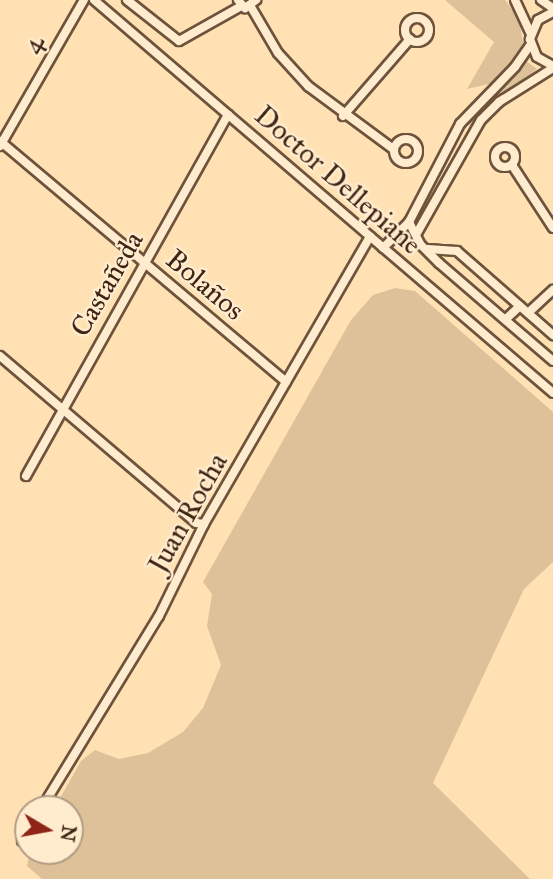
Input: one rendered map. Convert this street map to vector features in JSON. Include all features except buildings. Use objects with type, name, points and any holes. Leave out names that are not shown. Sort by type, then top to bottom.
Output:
[{"type":"street","name":"4","points":[[1,143],[84,0]]},
{"type":"street","name":"Doctor Dellepiane","points":[[94,0],[553,393]]},
{"type":"street","points":[[127,0],[179,41],[239,3],[253,4],[292,70],[343,116],[393,149]]},
{"type":"street","points":[[417,233],[472,131],[499,102],[553,67],[537,57],[531,44],[531,34],[515,0]]},
{"type":"street","points":[[531,34],[538,20],[553,10],[541,0]]},
{"type":"street","points":[[343,116],[410,39]]},
{"type":"street","points":[[383,248],[409,222],[460,124],[515,67],[531,44]]},
{"type":"street","name":"Castañeda","points":[[26,476],[229,115]]},
{"type":"street","points":[[460,124],[472,131]]},
{"type":"street","name":"Bolaños","points":[[1,143],[286,382]]},
{"type":"street","points":[[512,165],[553,228]]},
{"type":"street","points":[[409,222],[428,249],[553,361]]},
{"type":"street","name":"Juan Rocha","points":[[50,795],[159,616],[204,524],[370,236]]},
{"type":"street","points":[[428,249],[457,251],[553,335]]},
{"type":"street","points":[[518,330],[529,314],[553,290]]},
{"type":"street","points":[[506,319],[520,306]]},
{"type":"street","points":[[0,356],[196,523],[204,524]]},
{"type":"shaded area","points":[[445,0],[505,0],[519,19],[523,43],[518,59],[494,83],[467,89],[494,42]]},
{"type":"shaded area","points":[[526,61],[537,69],[468,126],[470,118]]},
{"type":"shaded area","points":[[395,288],[415,291],[553,412],[553,562],[524,589],[433,783],[530,879],[42,879],[27,865],[84,865],[84,795],[62,795],[81,761],[95,750],[119,759],[148,753],[183,732],[203,708],[221,665],[207,626],[212,594],[203,582],[351,320],[373,295]]}]
